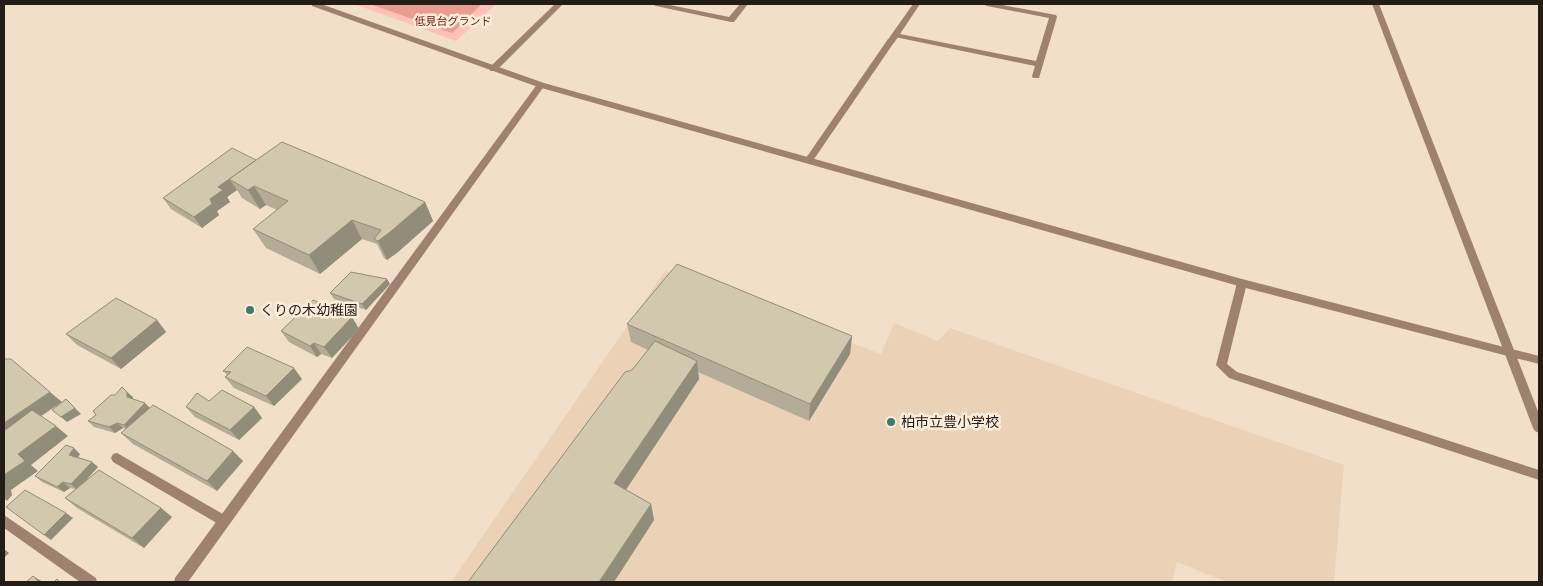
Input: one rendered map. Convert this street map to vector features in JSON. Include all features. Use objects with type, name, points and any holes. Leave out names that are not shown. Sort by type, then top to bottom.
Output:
[{"type":"street","points":[[315,4],[541,85],[1242,283],[1539,360]]},
{"type":"street","points":[[493,69],[559,4]]},
{"type":"street","points":[[656,4],[684,7],[731,20],[744,4]]},
{"type":"street","points":[[809,160],[916,4]]},
{"type":"street","points":[[987,4],[1052,17],[1036,76]]},
{"type":"street","points":[[1375,4],[1539,428]]},
{"type":"street","points":[[893,38],[1039,64]]},
{"type":"street","points":[[180,582],[541,85]]},
{"type":"street","points":[[1242,283],[1221,365],[1233,375],[1539,475]]},
{"type":"street","points":[[117,458],[224,521]]},
{"type":"street","points":[[4,521],[91,582]]},
{"type":"shaded area","name":"柏市立豊小学校","points":[[665,271],[881,354],[894,323],[938,341],[950,328],[1344,465],[1334,582],[1227,582],[1177,562],[1172,582],[451,582]]},
{"type":"green space","name":"低見台グランド","points":[[354,4],[496,4],[456,41]]},
{"type":"green space","name":"低見台グランド","points":[[370,4],[482,4],[452,33]]},
{"type":"building","points":[[282,142],[425,202],[378,241],[374,239],[381,230],[352,220],[309,255],[253,229],[288,201],[254,186],[248,190],[229,179]]},
{"type":"building","points":[[232,148],[256,160],[218,187],[223,190],[210,199],[212,204],[194,217],[163,198]]},
{"type":"building","points":[[677,264],[852,336],[810,404],[627,324]]},
{"type":"building","points":[[351,272],[387,279],[362,304],[330,293]]},
{"type":"building","points":[[116,298],[157,320],[111,358],[66,334]]},
{"type":"building","points":[[313,300],[352,317],[324,347],[314,343],[310,346],[281,331]]},
{"type":"building","points":[[655,341],[697,361],[614,483],[651,504],[599,582],[468,582],[625,372],[632,370]]},
{"type":"building","points":[[247,347],[294,368],[266,396],[225,377],[231,372],[223,371]]},
{"type":"building","points":[[4,359],[11,359],[50,392],[4,423]]},
{"type":"building","points":[[122,387],[127,392],[127,397],[145,403],[124,425],[117,423],[109,427],[88,421],[96,415],[93,411],[111,395],[115,395]]},
{"type":"building","points":[[222,390],[254,407],[230,430],[186,407],[197,393],[209,401]]},
{"type":"building","points":[[66,399],[75,408],[61,417],[52,410]]},
{"type":"building","points":[[153,405],[233,451],[207,481],[121,433]]},
{"type":"building","points":[[32,410],[56,426],[18,454],[25,461],[4,475],[4,431]]},
{"type":"building","points":[[66,445],[74,448],[69,455],[92,462],[71,484],[63,482],[57,487],[35,476]]},
{"type":"building","points":[[99,470],[161,508],[132,538],[65,498]]},
{"type":"building","points":[[25,490],[66,513],[44,535],[6,507]]},
{"type":"building","points":[[33,576],[39,582],[26,582]]},
{"type":"place","name":"くりの木幼稚園","points":[[250,310]]},
{"type":"place","name":"柏市立豊小学校","points":[[891,422]]}]
